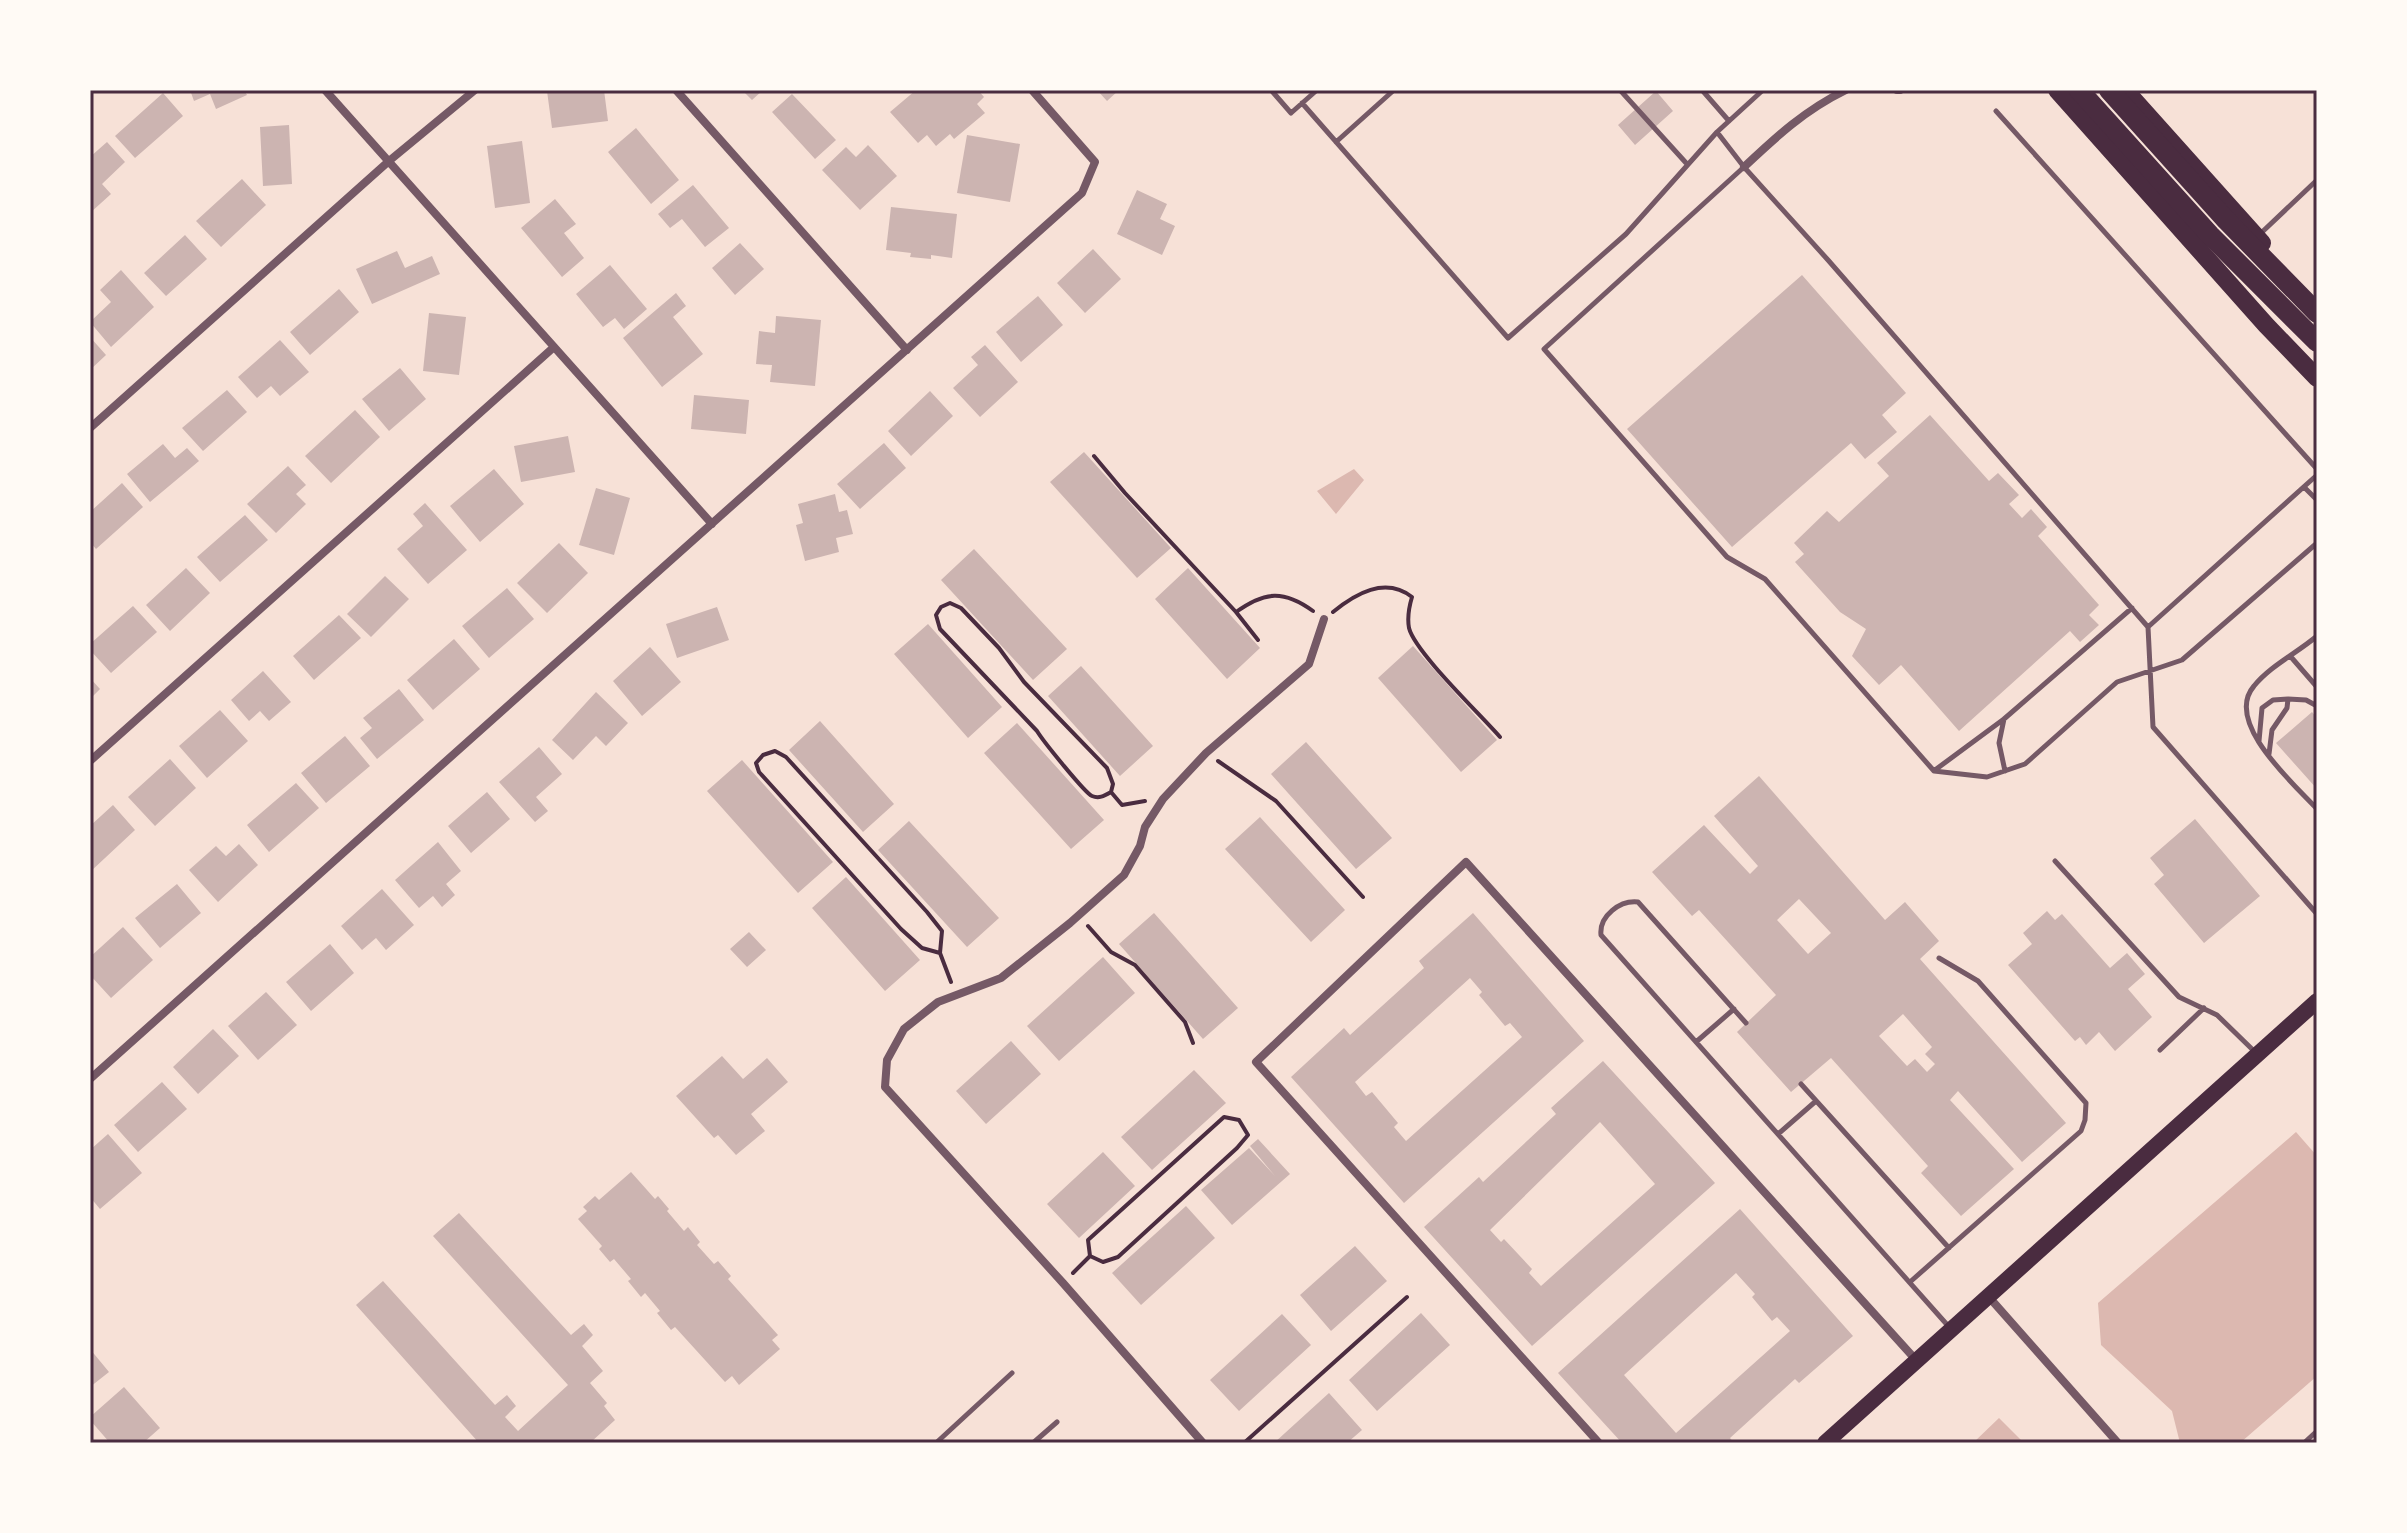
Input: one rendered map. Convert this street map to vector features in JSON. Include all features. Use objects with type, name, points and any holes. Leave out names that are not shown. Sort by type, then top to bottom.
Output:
[{"type":"highway","points":[[2079,90],[2210,235],[2317,342]]},
{"type":"highway","points":[[2111,90],[2226,220],[2317,313]]},
{"type":"main road","points":[[2057,90],[2317,378]]},
{"type":"main road","points":[[2111,90],[2161,150],[2203,193],[2229,207]]},
{"type":"main road","points":[[2125,90],[2256,237],[2317,300]]},
{"type":"main road","points":[[2229,283],[2251,291],[2317,363]]},
{"type":"main road","points":[[1825,1443],[2316,1003]]},
{"type":"street","points":[[325,90],[712,524]]},
{"type":"street","points":[[90,428],[389,161],[475,90]]},
{"type":"street","points":[[676,90],[907,350]]},
{"type":"street","points":[[90,1079],[1082,193],[1095,162],[1032,90]]},
{"type":"street","points":[[1744,167],[1794,121],[1846,90]]},
{"type":"street","points":[[90,761],[554,347]]},
{"type":"street","points":[[1203,1443],[885,1087],[887,1060],[904,1029],[938,1002],[1001,978],[1124,875],[1140,846],[1145,827],[1163,799],[1206,753],[1309,664],[1324,619]]},
{"type":"street","points":[[1599,1443],[1256,1062],[1466,862],[1916,1360]]},
{"type":"street","points":[[1988,1296],[2118,1443]]},
{"type":"lane","points":[[1271,90],[1291,113],[1317,90]]},
{"type":"lane","points":[[1336,142],[1394,90]]},
{"type":"lane","points":[[1620,90],[1687,164]]},
{"type":"lane","points":[[1702,90],[1729,121]]},
{"type":"lane","points":[[1302,103],[1508,338],[1626,234],[1717,132],[1763,90]]},
{"type":"lane","points":[[1996,111],[2317,472],[2148,627]]},
{"type":"lane","points":[[1717,132],[1744,167],[2148,627],[2153,727],[2317,914]]},
{"type":"lane","points":[[1744,167],[1544,349],[1727,557],[1765,579],[1934,771],[1987,777],[2025,764],[2117,682],[2182,660],[2317,543]]},
{"type":"lane","points":[[2256,237],[2317,180]]},
{"type":"lane","points":[[2304,487],[2317,500]]},
{"type":"lane","points":[[1934,771],[2004,719],[2132,608]]},
{"type":"lane","points":[[2317,636],[2252,687],[2245,702],[2252,730],[2269,756],[2317,809]]},
{"type":"lane","points":[[2291,657],[2317,687]]},
{"type":"lane","points":[[2269,756],[2272,730],[2287,708],[2288,699]]},
{"type":"lane","points":[[2259,741],[2262,708],[2273,700],[2306,700],[2317,706]]},
{"type":"lane","points":[[2004,719],[1999,743],[2005,771]]},
{"type":"lane","points":[[2055,861],[2179,997],[2217,1015],[2258,1055]]},
{"type":"lane","points":[[1746,1023],[1638,902],[1628,901],[1604,919],[1600,927],[1601,935],[1951,1329]]},
{"type":"lane","points":[[1910,1282],[2081,1131],[2085,1120],[2086,1103],[1978,981],[1939,958]]},
{"type":"lane","points":[[2160,1050],[2204,1008]]},
{"type":"lane","points":[[1696,1042],[1734,1009]]},
{"type":"lane","points":[[1801,1084],[1949,1248]]},
{"type":"lane","points":[[1778,1134],[1816,1101]]},
{"type":"lane","points":[[936,1443],[1012,1373]]},
{"type":"lane","points":[[1033,1443],[1057,1422]]},
{"type":"lane","points":[[2304,1443],[2317,1431]]},
{"type":"lane","points":[[1530,1443],[1546,1443]]},
{"type":"path","points":[[1094,456],[1258,640]]},
{"type":"path","points":[[1236,612],[1264,596],[1280,594],[1306,606],[1324,619],[1348,600],[1375,587],[1406,593],[1412,597],[1409,630],[1418,648],[1500,737]]},
{"type":"path","points":[[950,603],[961,608],[999,648],[1035,694],[1107,768],[1113,784],[1111,792],[1100,798],[1090,796],[1080,786],[1046,747],[1037,731],[940,629],[936,615],[941,607],[950,603]]},
{"type":"path","points":[[940,953],[922,948],[901,929],[834,856],[759,772],[756,763],[763,755],[775,751],[786,757],[927,912],[942,931],[940,953],[955,996]]},
{"type":"path","points":[[1206,753],[1276,801],[1363,897]]},
{"type":"path","points":[[1111,792],[1122,805],[1163,799]]},
{"type":"path","points":[[1079,915],[1111,952],[1135,965],[1185,1022],[1193,1043]]},
{"type":"path","points":[[1224,1117],[1239,1120],[1248,1135],[1227,1158],[1118,1257],[1103,1262],[1090,1256],[1088,1240],[1224,1117]]},
{"type":"path","points":[[1063,1283],[1090,1256]]},
{"type":"path","points":[[1244,1443],[1407,1297]]},
{"type":"shaded area","points":[[1354,469],[1364,480],[1336,514],[1317,491]]},
{"type":"shaded area","points":[[2296,1132],[2317,1156],[2317,1376],[2240,1443],[2180,1443],[2172,1411],[2101,1345],[2098,1303]]},
{"type":"shaded area","points":[[1999,1418],[2024,1443],[1973,1443]]},
{"type":"building","points":[[190,90],[244,90],[247,95],[216,109],[210,94],[194,101]]},
{"type":"building","points":[[604,90],[608,121],[552,128],[547,91]]},
{"type":"building","points":[[742,90],[763,90],[752,100]]},
{"type":"building","points":[[916,90],[978,90],[984,97],[977,104],[985,113],[954,139],[950,134],[936,146],[927,135],[918,143],[890,112]]},
{"type":"building","points":[[1097,90],[1119,90],[1107,101]]},
{"type":"building","points":[[1656,91],[1673,111],[1635,145],[1618,125]]},
{"type":"building","points":[[163,93],[183,116],[135,158],[115,136]]},
{"type":"building","points":[[792,94],[836,140],[815,159],[772,112]]},
{"type":"building","points":[[289,125],[292,184],[263,186],[260,127]]},
{"type":"building","points":[[636,128],[679,180],[651,204],[608,152]]},
{"type":"building","points":[[967,135],[1020,144],[1010,202],[957,193]]},
{"type":"building","points":[[522,141],[530,203],[495,208],[487,146]]},
{"type":"building","points":[[107,142],[125,162],[102,184],[111,194],[90,213],[90,157]]},
{"type":"building","points":[[868,145],[897,176],[860,210],[822,170],[846,147],[856,157]]},
{"type":"building","points":[[242,179],[266,205],[221,247],[196,221]]},
{"type":"building","points":[[693,185],[729,228],[705,247],[682,219],[670,228],[658,214]]},
{"type":"building","points":[[1137,190],[1167,204],[1160,219],[1175,226],[1162,255],[1117,234]]},
{"type":"building","points":[[555,199],[576,224],[564,233],[584,258],[562,277],[521,228]]},
{"type":"building","points":[[891,207],[957,214],[952,258],[931,255],[931,259],[910,257],[911,253],[886,250]]},
{"type":"building","points":[[185,235],[207,259],[166,296],[144,273]]},
{"type":"building","points":[[740,243],[764,269],[735,295],[712,268]]},
{"type":"building","points":[[1093,249],[1121,279],[1085,313],[1057,283]]},
{"type":"building","points":[[397,251],[405,268],[432,256],[440,274],[372,304],[356,269]]},
{"type":"building","points":[[610,265],[647,309],[624,329],[615,318],[603,327],[576,294]]},
{"type":"building","points":[[121,270],[154,307],[111,347],[90,322],[111,302],[100,290]]},
{"type":"building","points":[[1802,275],[1906,393],[1882,415],[1897,432],[1865,459],[1851,443],[1732,547],[1627,429]]},
{"type":"building","points":[[339,289],[359,312],[310,355],[290,332]]},
{"type":"building","points":[[676,293],[686,306],[673,317],[703,354],[662,387],[623,338]]},
{"type":"building","points":[[1038,296],[1063,325],[1021,362],[996,332]]},
{"type":"building","points":[[429,313],[466,317],[459,375],[423,371]]},
{"type":"building","points":[[776,316],[821,320],[815,386],[770,382],[772,365],[756,364],[759,331],[775,333]]},
{"type":"building","points":[[90,337],[106,355],[90,370]]},
{"type":"building","points":[[280,340],[309,372],[280,396],[271,386],[257,398],[238,377]]},
{"type":"building","points":[[985,345],[1018,382],[980,417],[953,388],[978,365],[971,357]]},
{"type":"building","points":[[400,368],[426,399],[389,431],[362,399]]},
{"type":"building","points":[[227,390],[247,412],[203,451],[182,428]]},
{"type":"building","points":[[930,391],[953,416],[911,456],[888,431]]},
{"type":"building","points":[[694,395],[749,400],[746,434],[691,429]]},
{"type":"building","points":[[355,410],[380,437],[331,483],[305,456]]},
{"type":"building","points":[[1930,415],[1989,481],[1998,473],[2019,495],[2009,504],[2022,518],[2031,509],[2047,527],[2038,536],[2099,605],[2089,615],[2099,625],[2080,642],[2070,631],[1959,731],[1901,665],[1879,685],[1852,656],[1866,629],[1840,612],[1795,562],[1804,554],[1794,543],[1827,511],[1839,522],[1889,476],[1877,463]]},
{"type":"building","points":[[568,436],[575,472],[521,482],[514,446]]},
{"type":"building","points":[[884,443],[906,468],[860,509],[837,484]]},
{"type":"building","points":[[163,444],[175,458],[187,448],[199,461],[150,502],[127,474]]},
{"type":"building","points":[[1084,452],[1171,548],[1137,578],[1050,482]]},
{"type":"building","points":[[288,466],[306,485],[296,494],[306,504],[276,533],[247,504]]},
{"type":"building","points":[[494,469],[524,504],[480,542],[450,506]]},
{"type":"building","points":[[122,483],[143,507],[96,549],[90,542],[90,512]]},
{"type":"building","points":[[596,488],[630,498],[614,555],[579,545]]},
{"type":"building","points":[[835,494],[839,512],[847,510],[853,534],[836,538],[839,552],[805,561],[796,525],[803,523],[798,504]]},
{"type":"building","points":[[425,503],[467,550],[428,584],[397,549],[423,526],[413,514]]},
{"type":"building","points":[[245,515],[268,540],[220,582],[197,557]]},
{"type":"building","points":[[559,543],[588,573],[547,613],[517,583]]},
{"type":"building","points":[[974,549],[1067,649],[1033,680],[941,580]]},
{"type":"building","points":[[186,568],[210,593],[170,631],[146,605]]},
{"type":"building","points":[[1188,568],[1260,648],[1227,679],[1155,599]]},
{"type":"building","points":[[385,576],[409,599],[371,637],[347,614]]},
{"type":"building","points":[[507,588],[534,619],[489,658],[462,626]]},
{"type":"building","points":[[133,606],[157,632],[111,673],[90,650],[90,644]]},
{"type":"building","points":[[717,607],[729,640],[677,658],[666,624]]},
{"type":"building","points":[[339,615],[361,638],[314,680],[293,656]]},
{"type":"building","points":[[928,624],[1002,707],[968,738],[894,654]]},
{"type":"building","points":[[454,639],[480,669],[433,710],[407,680]]},
{"type":"building","points":[[1413,646],[1497,740],[1461,772],[1378,678]]},
{"type":"building","points":[[650,647],[681,682],[642,716],[613,681]]},
{"type":"building","points":[[1081,666],[1153,746],[1120,776],[1048,696]]},
{"type":"building","points":[[263,671],[291,702],[269,721],[260,711],[249,721],[231,700]]},
{"type":"building","points":[[90,678],[100,689],[90,699]]},
{"type":"building","points":[[399,689],[424,720],[377,759],[360,738],[372,728],[363,718]]},
{"type":"building","points":[[596,692],[628,723],[606,746],[596,736],[573,760],[552,740]]},
{"type":"building","points":[[220,710],[248,741],[207,778],[179,746]]},
{"type":"building","points":[[2312,712],[2317,718],[2317,789],[2276,743]]},
{"type":"building","points":[[820,721],[894,804],[863,832],[789,750]]},
{"type":"building","points":[[1017,723],[1104,820],[1071,849],[984,753]]},
{"type":"building","points":[[345,736],[370,766],[326,803],[301,773]]},
{"type":"building","points":[[1306,742],[1392,838],[1356,869],[1271,774]]},
{"type":"building","points":[[539,747],[562,774],[536,797],[548,811],[535,822],[499,782]]},
{"type":"building","points":[[170,759],[196,788],[155,826],[128,797]]},
{"type":"building","points":[[742,760],[833,862],[798,893],[707,791]]},
{"type":"building","points":[[1759,776],[1885,920],[1905,902],[1939,941],[1920,959],[2066,1123],[2022,1162],[1958,1091],[1950,1100],[2014,1169],[1961,1216],[1921,1173],[1928,1166],[1831,1058],[1791,1092],[1737,1032],[1776,995],[1699,910],[1692,916],[1652,872],[1704,825],[1750,874],[1758,866],[1714,816]],"holes":[[[1799,899],[1831,933],[1808,954],[1777,920]],[[1903,1014],[1932,1047],[1925,1054],[1935,1064],[1927,1072],[1915,1059],[1907,1066],[1879,1036]]]},
{"type":"building","points":[[296,783],[319,808],[269,852],[247,825]]},
{"type":"building","points":[[487,792],[510,819],[471,853],[448,826]]},
{"type":"building","points":[[113,805],[135,830],[90,872],[90,826]]},
{"type":"building","points":[[1260,817],[1345,910],[1311,942],[1225,849]]},
{"type":"building","points":[[2195,819],[2260,896],[2204,943],[2154,884],[2164,875],[2150,858]]},
{"type":"building","points":[[909,821],[999,918],[967,947],[878,850]]},
{"type":"building","points":[[438,842],[461,871],[446,884],[455,895],[442,907],[433,896],[419,908],[395,880]]},
{"type":"building","points":[[239,844],[258,865],[218,902],[189,870],[216,846],[226,856]]},
{"type":"building","points":[[846,877],[920,960],[885,991],[812,908]]},
{"type":"building","points":[[177,884],[201,913],[160,948],[135,918]]},
{"type":"building","points":[[382,889],[414,925],[386,950],[376,938],[362,950],[341,926]]},
{"type":"building","points":[[2047,911],[2055,920],[2062,914],[2110,968],[2127,953],[2145,974],[2128,989],[2152,1017],[2115,1051],[2099,1032],[2086,1045],[2080,1037],[2075,1041],[2008,965],[2032,944],[2023,933]]},
{"type":"building","points":[[1154,913],[1238,1008],[1203,1039],[1119,944]]},
{"type":"building","points":[[1473,913],[1584,1041],[1404,1203],[1291,1077],[1344,1028],[1350,1035],[1424,968],[1419,961]],"holes":[[[1470,978],[1482,992],[1479,995],[1505,1026],[1510,1023],[1522,1037],[1406,1141],[1394,1127],[1398,1123],[1372,1092],[1366,1096],[1355,1082]]]},
{"type":"building","points":[[123,927],[153,960],[111,998],[90,975],[90,957]]},
{"type":"building","points":[[749,932],[766,950],[747,967],[730,949]]},
{"type":"building","points":[[330,944],[354,973],[311,1011],[286,982]]},
{"type":"building","points":[[1103,957],[1135,993],[1059,1061],[1027,1026]]},
{"type":"building","points":[[266,992],[297,1025],[258,1060],[228,1026]]},
{"type":"building","points":[[213,1029],[239,1056],[198,1094],[173,1067]]},
{"type":"building","points":[[1011,1041],[1041,1074],[986,1124],[956,1091]]},
{"type":"building","points":[[722,1056],[743,1079],[767,1058],[788,1082],[751,1114],[765,1131],[736,1155],[718,1135],[714,1138],[676,1096]]},
{"type":"building","points":[[1603,1061],[1715,1183],[1532,1346],[1424,1227],[1479,1177],[1483,1182],[1556,1114],[1551,1108]],"holes":[[[1600,1122],[1655,1184],[1541,1286],[1529,1273],[1532,1269],[1504,1239],[1501,1242],[1490,1230]]]},
{"type":"building","points":[[1194,1070],[1226,1103],[1152,1170],[1121,1137]]},
{"type":"building","points":[[162,1082],[187,1109],[138,1152],[114,1125]]},
{"type":"building","points":[[108,1134],[142,1173],[100,1209],[90,1197],[90,1150]]},
{"type":"building","points":[[1258,1139],[1290,1174],[1232,1225],[1201,1190],[1249,1148],[1275,1176],[1250,1146]]},
{"type":"building","points":[[1103,1152],[1135,1186],[1079,1238],[1047,1204]]},
{"type":"building","points":[[631,1172],[655,1199],[658,1196],[684,1231],[688,1227],[700,1242],[697,1245],[714,1264],[718,1261],[731,1276],[728,1279],[778,1335],[772,1340],[780,1349],[739,1385],[732,1376],[725,1382],[675,1327],[671,1330],[645,1293],[641,1297],[628,1281],[631,1279],[614,1259],[610,1262],[599,1249],[602,1246],[578,1219],[587,1211],[583,1207],[595,1196],[599,1200]]},
{"type":"building","points":[[1186,1206],[1215,1238],[1141,1305],[1112,1273]]},
{"type":"building","points":[[1740,1209],[1853,1336],[1799,1383],[1795,1379],[1730,1438],[1734,1443],[1622,1443],[1558,1373]],"holes":[[[1736,1273],[1755,1294],[1752,1297],[1772,1321],[1777,1317],[1790,1331],[1676,1433],[1624,1375]]]},
{"type":"building","points":[[459,1213],[571,1335],[584,1324],[593,1335],[582,1346],[603,1371],[590,1383],[607,1403],[604,1406],[615,1420],[590,1443],[479,1443],[356,1305],[383,1281],[495,1405],[507,1395],[516,1406],[505,1417],[518,1431],[568,1385],[433,1236]]},
{"type":"building","points":[[1355,1246],[1387,1281],[1331,1331],[1300,1295]]},
{"type":"building","points":[[1421,1313],[1450,1345],[1377,1411],[1349,1380]]},
{"type":"building","points":[[1282,1314],[1311,1345],[1239,1411],[1210,1380]]},
{"type":"building","points":[[90,1349],[109,1372],[90,1387]]},
{"type":"building","points":[[124,1387],[160,1428],[143,1443],[110,1443],[90,1420]]},
{"type":"building","points":[[1329,1393],[1362,1430],[1347,1443],[1274,1443]]}]
